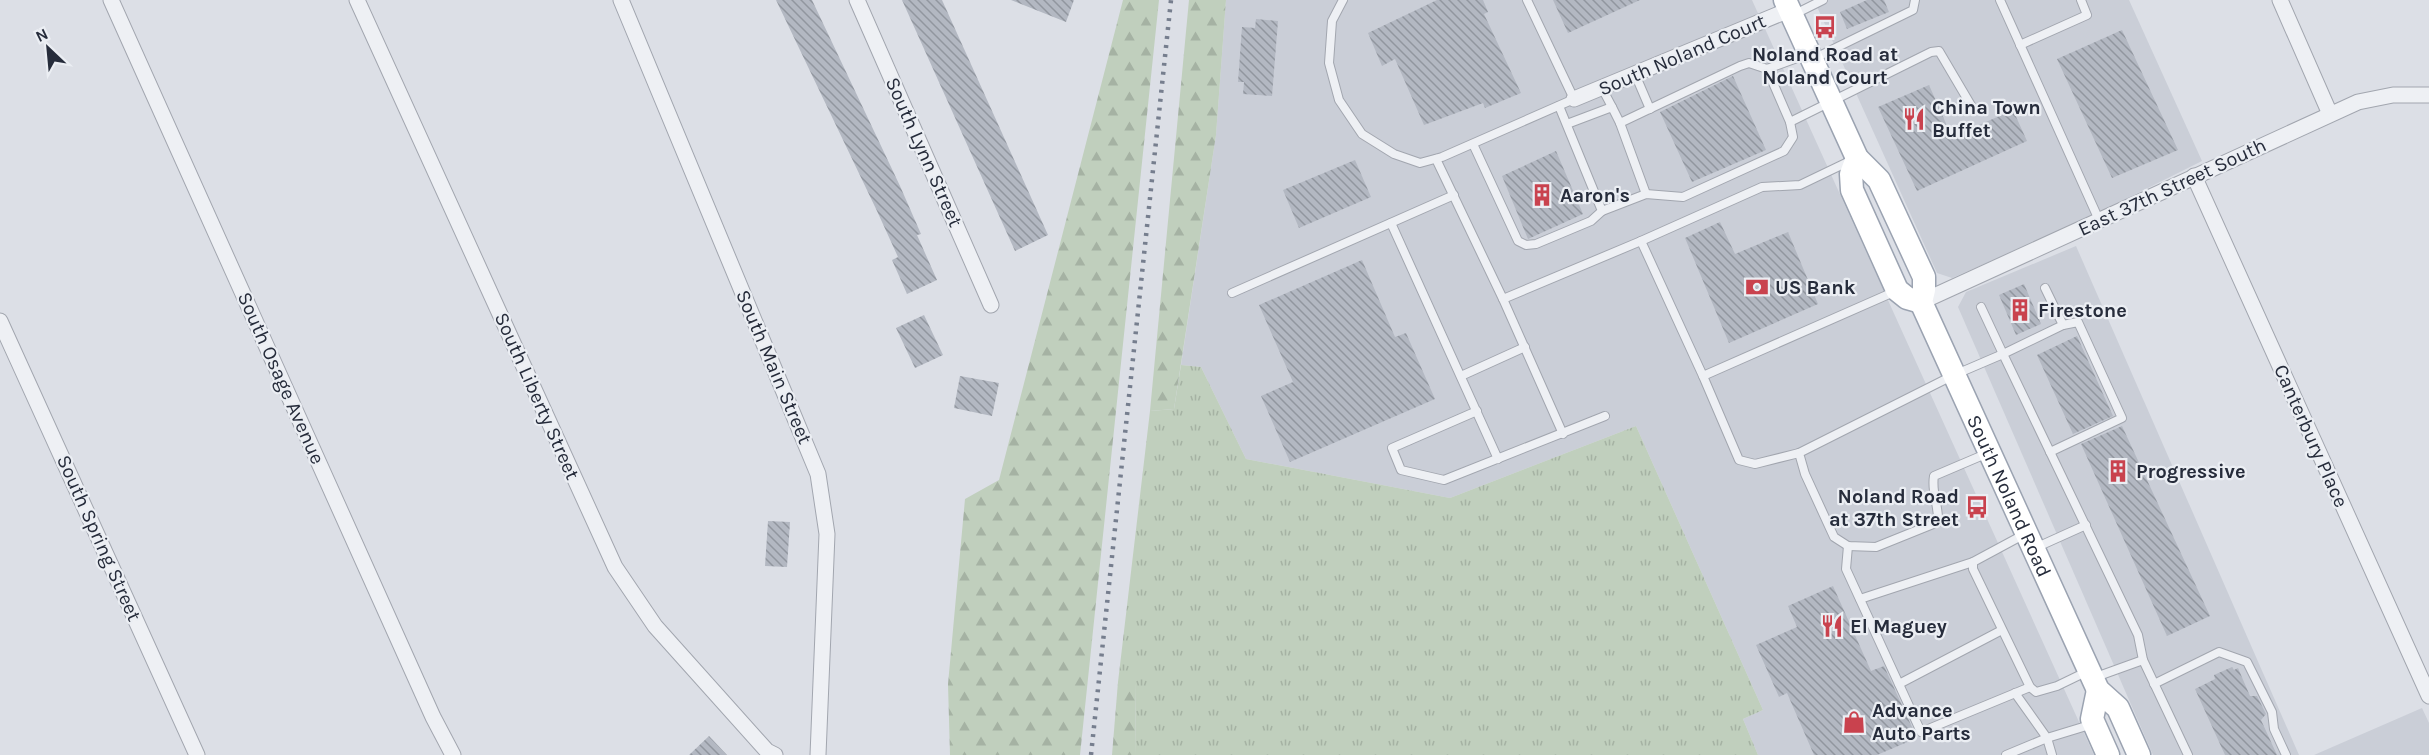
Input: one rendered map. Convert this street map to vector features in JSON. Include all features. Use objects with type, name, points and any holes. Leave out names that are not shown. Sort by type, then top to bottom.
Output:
[{"type":"main road","name":"South Noland Road","points":[[1789,9],[1857,158],[1879,180],[1920,268],[1924,277],[1924,290],[1920,302],[2093,680],[2118,708],[2139,755]]},
{"type":"main road","points":[[1857,158],[1851,174],[1852,190],[1897,290],[1907,298],[1920,302]]},
{"type":"main road","points":[[2093,680],[2092,719],[2108,755]]},
{"type":"street","name":"South Osage Avenue","points":[[111,0],[453,755]]},
{"type":"street","name":"South Liberty Street","points":[[357,0],[615,567],[655,626],[767,751],[775,755]]},
{"type":"street","name":"South Main Street","points":[[621,0],[818,474],[827,534],[818,755]]},
{"type":"street","name":"South Lynn Street","points":[[857,0],[991,305]]},
{"type":"street","points":[[2280,0],[2330,114]]},
{"type":"street","name":"South Noland Court","points":[[1574,99],[1789,9]]},
{"type":"street","name":"East 37th Street South","points":[[1920,302],[2358,102],[2393,95],[2429,95]]},
{"type":"street","name":"Canterbury Place","points":[[2194,176],[2429,696]]},
{"type":"street","name":"South Spring Street","points":[[0,321],[197,755]]},
{"type":"lane","name":"South Noland Court","points":[[1343,0],[1332,21],[1329,63],[1339,100],[1362,134],[1394,154],[1420,163],[1473,144],[1574,99],[1527,0]]},
{"type":"lane","points":[[1789,9],[1823,0]]},
{"type":"lane","points":[[1620,123],[1740,66],[1749,63],[1767,69],[1810,56],[1913,10],[1916,0]]},
{"type":"lane","points":[[2000,0],[2099,220]]},
{"type":"lane","points":[[2020,45],[2087,15],[2081,0]]},
{"type":"lane","points":[[1790,122],[1931,52],[1939,51],[1972,107]]},
{"type":"lane","points":[[1473,144],[1518,241],[1526,245],[1536,244],[1591,221],[1602,211],[1646,194],[1683,197],[1784,151],[1793,137],[1790,122],[1767,69]]},
{"type":"lane","points":[[1635,74],[1650,109]]},
{"type":"lane","points":[[1602,87],[1620,123],[1646,194]]},
{"type":"lane","points":[[1559,106],[1602,211]]},
{"type":"lane","points":[[1566,124],[1612,107]]},
{"type":"lane","points":[[1503,299],[1762,187],[1800,185],[1857,158]]},
{"type":"lane","points":[[1436,159],[1503,299],[1563,434]]},
{"type":"lane","points":[[1232,293],[1454,195]]},
{"type":"lane","points":[[1391,223],[1498,459]]},
{"type":"lane","points":[[1641,241],[1739,460],[1755,464],[1799,453],[1954,375],[2063,325],[2078,322],[2122,418],[2050,452]]},
{"type":"lane","points":[[2045,288],[2063,325]]},
{"type":"lane","points":[[1703,376],[1897,290]]},
{"type":"lane","points":[[1982,308],[2138,635],[2143,660],[2188,755]]},
{"type":"lane","points":[[1461,376],[1525,347]]},
{"type":"lane","points":[[1477,411],[1392,448],[1401,470],[1444,480],[1605,416]]},
{"type":"lane","points":[[1799,453],[1804,474],[1834,537],[1848,546],[1876,546],[1938,522],[1939,505],[1932,490],[1934,476],[1990,453]]},
{"type":"lane","points":[[1860,599],[2030,541],[2086,525]]},
{"type":"lane","points":[[1848,546],[1846,569],[1921,732],[2030,687]]},
{"type":"lane","points":[[1973,562],[1972,569],[2030,687],[2036,692],[2093,680],[2143,660]]},
{"type":"lane","points":[[1899,684],[2002,630]]},
{"type":"lane","points":[[2154,684],[2219,652],[2247,662],[2272,712],[2274,729],[2286,755]]},
{"type":"lane","points":[[2015,693],[2047,738],[2052,755]]},
{"type":"lane","points":[[2006,755],[2047,738],[2094,724]]},
{"type":"shaded area","points":[[1226,0],[1752,0],[2094,755],[1758,755],[1743,719],[1763,710],[1636,426],[1450,498],[1246,459],[1201,367],[1181,365],[1216,135]]},
{"type":"shaded area","points":[[1814,0],[2129,0],[2202,161],[2074,225],[1952,278],[1937,273]]},
{"type":"shaded area","points":[[2076,246],[2299,755],[2153,755],[1958,307],[1966,292]]},
{"type":"shaded area","points":[[2422,708],[2429,723],[2429,755],[2314,755]]},
{"type":"green space","points":[[1123,0],[1159,0],[1080,755],[950,755],[948,684],[965,499],[999,480]]},
{"type":"green space","points":[[1189,0],[1226,0],[1216,135],[1174,409],[1150,411]]},
{"type":"green space","points":[[1181,365],[1201,367],[1246,459],[1450,498],[1636,426],[1763,710],[1743,719],[1758,755],[1135,755],[1136,683],[1118,682],[1150,411],[1174,409]]},
{"type":"green space","points":[[1118,682],[1136,682],[1135,755],[1112,755]]},
{"type":"building","points":[[776,0],[812,0],[900,186],[921,234],[917,235],[937,280],[907,294],[892,260],[898,257]]},
{"type":"building","points":[[902,0],[942,0],[1048,235],[1015,251]]},
{"type":"building","points":[[1011,0],[1074,0],[1066,22]]},
{"type":"building","points":[[1437,0],[1483,0],[1488,12],[1484,14],[1521,93],[1485,108],[1483,103],[1424,125],[1395,59],[1382,66],[1368,33]]},
{"type":"building","points":[[1553,0],[1640,0],[1568,33]]},
{"type":"building","points":[[1867,0],[1884,0],[1889,12],[1847,29],[1840,12]]},
{"type":"building","points":[[1256,19],[1278,21],[1272,96],[1243,94],[1244,82],[1238,82],[1242,27],[1255,28]]},
{"type":"building","points":[[2122,30],[2178,150],[2112,178],[2057,59]]},
{"type":"building","points":[[1733,76],[1766,150],[1692,182],[1660,112]]},
{"type":"building","points":[[1929,85],[1952,137],[2013,110],[2027,141],[1917,191],[1878,107]]},
{"type":"building","name":"Aaron's","points":[[1556,151],[1583,214],[1528,239],[1502,176]]},
{"type":"building","points":[[1355,160],[1371,197],[1299,228],[1283,190]]},
{"type":"building","name":"US Bank","points":[[1720,222],[1735,254],[1788,232],[1818,304],[1729,343],[1685,238]]},
{"type":"building","points":[[1362,260],[1395,337],[1406,333],[1435,399],[1290,462],[1261,396],[1293,382],[1259,305]]},
{"type":"building","name":"Firestone","points":[[2024,284],[2041,324],[2016,335],[1999,295]]},
{"type":"building","points":[[924,315],[943,355],[915,368],[896,328]]},
{"type":"building","points":[[2077,336],[2113,416],[2073,434],[2037,355]]},
{"type":"building","points":[[960,376],[999,383],[992,416],[954,408]]},
{"type":"building","points":[[2122,426],[2210,616],[2167,636],[2081,444]]},
{"type":"building","points":[[768,521],[790,522],[787,567],[765,566]]},
{"type":"building","points":[[1833,586],[1871,671],[1884,666],[1917,738],[1877,755],[1814,755],[1787,693],[1779,697],[1756,645],[1797,627],[1788,606]]},
{"type":"building","points":[[2232,667],[2234,670],[2238,668],[2250,696],[2257,696],[2266,714],[2261,720],[2277,755],[2225,755],[2195,689],[2215,679],[2214,675]]},
{"type":"building","points":[[709,736],[727,755],[689,755]]},
{"type":"railway","points":[[1091,755],[1171,0]]},
{"type":"place","name":"Noland Road at Noland Court","points":[[1825,27]]},
{"type":"place","name":"China Town Buffet","points":[[1914,119]]},
{"type":"place","name":"Aaron's","points":[[1542,195]]},
{"type":"place","name":"US Bank","points":[[1757,287]]},
{"type":"place","name":"Firestone","points":[[2020,310]]},
{"type":"place","name":"Progressive","points":[[2118,471]]},
{"type":"place","name":"Noland Road at 37th Street","points":[[1977,507]]},
{"type":"place","name":"El Maguey","points":[[1832,626]]},
{"type":"place","name":"Advance Auto Parts","points":[[1854,722]]}]
